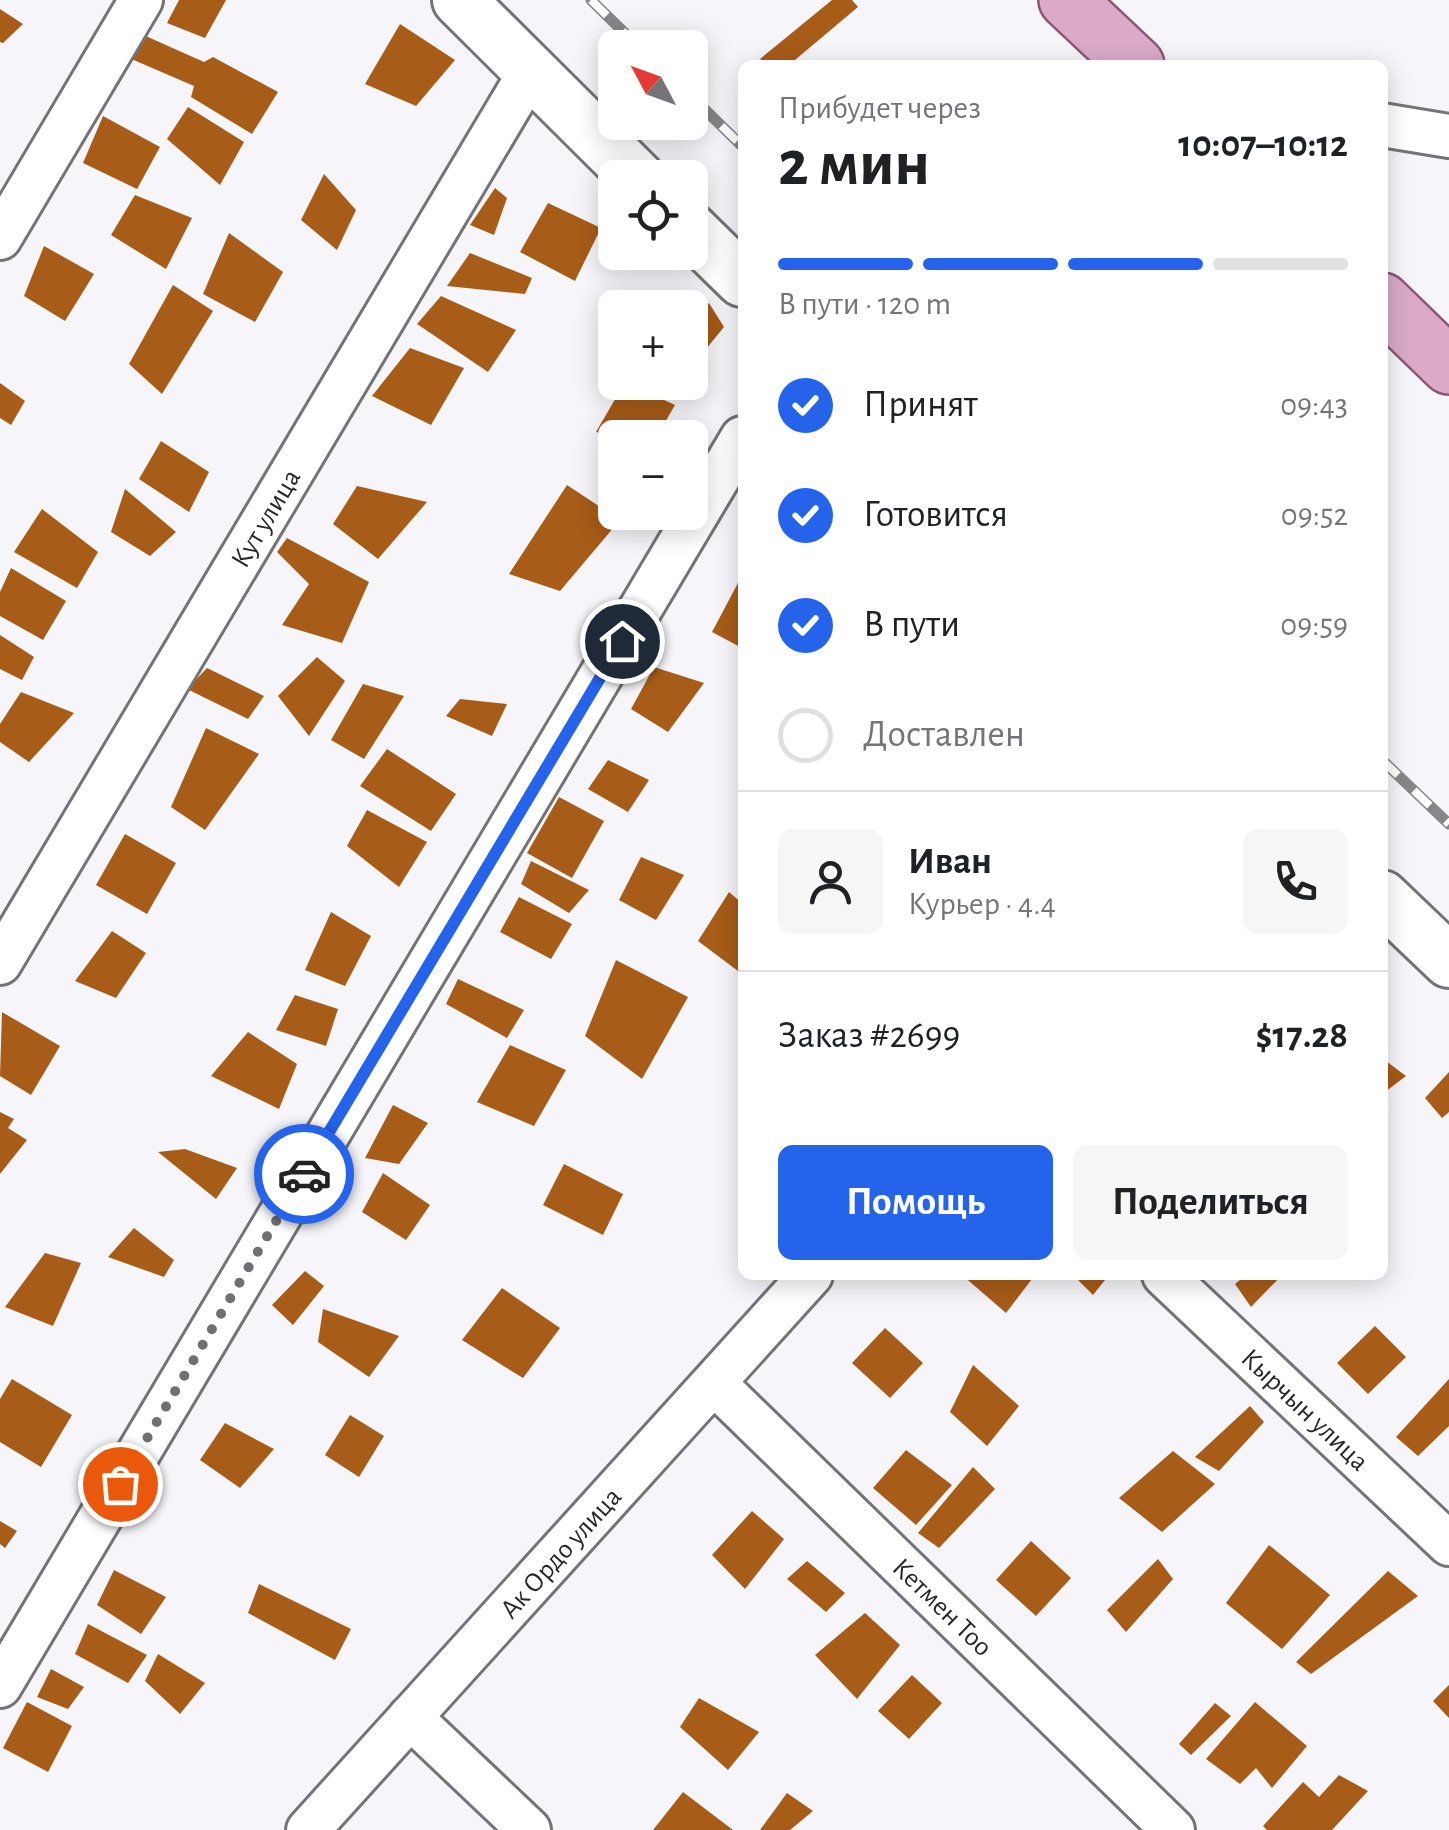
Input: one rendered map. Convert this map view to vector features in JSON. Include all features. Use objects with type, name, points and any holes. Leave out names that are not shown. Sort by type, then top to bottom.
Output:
[{"type":"main road","points":[[1067,0],[1131,60]]},
{"type":"main road","points":[[1388,308],[1449,366]]},
{"type":"street","points":[[0,238],[140,0]]},
{"type":"street","points":[[459,0],[620,160]]},
{"type":"street","name":"Кут улица","points":[[0,962],[530,72]]},
{"type":"street","points":[[1388,126],[1449,136]]},
{"type":"street","points":[[708,247],[738,276]]},
{"type":"street","points":[[0,1686],[738,445]]},
{"type":"street","points":[[1388,903],[1449,961]]},
{"type":"street","name":"Ак Ордо улица","points":[[308,1830],[808,1280]]},
{"type":"street","name":"Кырчын улица","points":[[1169,1280],[1449,1544]]},
{"type":"street","name":"Кетмен Тоо","points":[[714,1384],[1174,1830]]},
{"type":"street","points":[[410,1717],[529,1830]]},
{"type":"building","points":[[179,0],[226,0],[205,38],[167,23]]},
{"type":"building","points":[[832,0],[852,0],[858,7],[795,60],[760,59]]},
{"type":"building","points":[[0,9],[23,24],[3,43],[0,42]]},
{"type":"building","points":[[400,24],[455,60],[416,106],[365,84]]},
{"type":"building","points":[[139,33],[204,62],[213,57],[278,92],[252,134],[191,97],[194,86],[129,58]]},
{"type":"building","points":[[188,107],[244,142],[220,185],[167,139]]},
{"type":"building","points":[[103,116],[160,147],[137,189],[83,163]]},
{"type":"building","points":[[324,174],[356,210],[337,250],[301,220]]},
{"type":"building","points":[[495,188],[507,198],[494,235],[470,225]]},
{"type":"building","points":[[135,195],[192,218],[166,269],[111,235]]},
{"type":"building","points":[[548,203],[598,227],[575,281],[520,252]]},
{"type":"building","points":[[229,233],[283,272],[255,322],[203,294]]},
{"type":"building","points":[[44,246],[94,274],[65,321],[24,296]]},
{"type":"building","points":[[470,253],[532,278],[525,294],[447,286]]},
{"type":"building","points":[[173,285],[213,311],[162,394],[129,364]]},
{"type":"building","points":[[441,296],[516,330],[488,372],[417,324]]},
{"type":"building","points":[[708,304],[724,327],[708,347]]},
{"type":"building","points":[[410,348],[464,368],[431,425],[372,396]]},
{"type":"building","points":[[0,383],[25,401],[11,425],[0,418]]},
{"type":"building","points":[[615,400],[664,400],[675,405],[666,420],[603,420]]},
{"type":"building","points":[[161,441],[209,472],[189,512],[139,479]]},
{"type":"building","points":[[567,485],[598,505],[598,530],[612,530],[560,591],[509,574]]},
{"type":"building","points":[[357,486],[427,502],[378,559],[333,524]]},
{"type":"building","points":[[125,489],[176,532],[150,556],[111,532]]},
{"type":"building","points":[[42,509],[98,552],[77,588],[14,552]]},
{"type":"building","points":[[287,538],[369,582],[342,643],[282,625],[309,584],[277,552]]},
{"type":"building","points":[[11,568],[66,601],[43,640],[0,616],[0,592]]},
{"type":"building","points":[[738,583],[738,646],[712,632]]},
{"type":"building","points":[[0,635],[34,657],[22,680],[0,669]]},
{"type":"building","points":[[317,657],[345,681],[309,736],[278,696]]},
{"type":"building","points":[[654,667],[704,683],[668,732],[631,709]]},
{"type":"building","points":[[207,668],[264,696],[248,719],[187,689]]},
{"type":"building","points":[[363,684],[404,696],[364,759],[331,740]]},
{"type":"building","points":[[21,692],[74,713],[29,762],[0,742],[0,724]]},
{"type":"building","points":[[460,699],[507,704],[492,736],[446,716]]},
{"type":"building","points":[[206,728],[259,754],[205,830],[171,807]]},
{"type":"building","points":[[387,749],[456,794],[431,831],[360,786]]},
{"type":"building","points":[[608,760],[649,780],[628,812],[588,789]]},
{"type":"building","points":[[559,797],[604,821],[572,878],[527,853]]},
{"type":"building","points":[[367,810],[427,842],[399,887],[347,846]]},
{"type":"building","points":[[125,834],[176,863],[147,914],[96,885]]},
{"type":"building","points":[[641,857],[684,875],[656,920],[619,900]]},
{"type":"building","points":[[531,861],[589,890],[569,913],[521,884]]},
{"type":"building","points":[[729,892],[738,900],[738,971],[698,941]]},
{"type":"building","points":[[519,897],[572,924],[551,959],[500,932]]},
{"type":"building","points":[[331,912],[371,936],[345,986],[305,970]]},
{"type":"building","points":[[112,931],[146,953],[116,998],[75,981]]},
{"type":"building","points":[[616,960],[688,997],[642,1079],[585,1036]]},
{"type":"building","points":[[458,979],[524,1010],[507,1038],[446,1004]]},
{"type":"building","points":[[295,995],[338,1009],[326,1046],[276,1030]]},
{"type":"building","points":[[2,1012],[60,1046],[31,1095],[0,1076]]},
{"type":"building","points":[[248,1032],[297,1064],[279,1109],[211,1076]]},
{"type":"building","points":[[510,1045],[566,1070],[534,1126],[477,1102]]},
{"type":"building","points":[[1388,1062],[1406,1076],[1388,1090]]},
{"type":"building","points":[[1449,1072],[1449,1112],[1442,1118],[1425,1098]]},
{"type":"building","points":[[393,1105],[428,1123],[399,1164],[365,1158]]},
{"type":"building","points":[[0,1112],[14,1119],[8,1128],[27,1140],[0,1174]]},
{"type":"building","points":[[185,1149],[237,1168],[216,1199],[158,1152]]},
{"type":"building","points":[[564,1164],[623,1194],[603,1235],[543,1205]]},
{"type":"building","points":[[383,1173],[430,1205],[406,1240],[362,1212]]},
{"type":"building","points":[[134,1228],[174,1260],[164,1277],[108,1257]]},
{"type":"building","points":[[45,1253],[81,1263],[53,1326],[5,1307]]},
{"type":"building","points":[[305,1271],[324,1286],[293,1325],[272,1305]]},
{"type":"building","points":[[968,1280],[1031,1280],[1006,1313]]},
{"type":"building","points":[[1078,1280],[1105,1280],[1093,1295]]},
{"type":"building","points":[[1240,1280],[1277,1280],[1251,1307],[1235,1284]]},
{"type":"building","points":[[502,1288],[560,1328],[523,1378],[462,1340]]},
{"type":"building","points":[[323,1309],[399,1336],[369,1377],[318,1342]]},
{"type":"building","points":[[1375,1326],[1406,1357],[1368,1394],[1337,1363]]},
{"type":"building","points":[[885,1328],[923,1363],[890,1398],[852,1363]]},
{"type":"building","points":[[973,1365],[1019,1406],[987,1446],[950,1412]]},
{"type":"building","points":[[12,1379],[72,1415],[41,1467],[0,1442],[0,1399]]},
{"type":"building","points":[[1449,1379],[1449,1426],[1418,1456],[1396,1437]]},
{"type":"building","points":[[1250,1406],[1264,1422],[1219,1471],[1195,1457]]},
{"type":"building","points":[[350,1415],[384,1436],[359,1477],[325,1455]]},
{"type":"building","points":[[225,1423],[274,1449],[240,1488],[200,1460]]},
{"type":"building","points":[[906,1450],[952,1485],[916,1525],[873,1488]]},
{"type":"building","points":[[1173,1451],[1215,1484],[1162,1532],[1119,1498]]},
{"type":"building","points":[[973,1467],[995,1489],[939,1548],[918,1533]]},
{"type":"building","points":[[752,1511],[784,1539],[745,1589],[712,1555]]},
{"type":"building","points":[[0,1521],[17,1531],[5,1548],[0,1544]]},
{"type":"building","points":[[1031,1541],[1071,1578],[1036,1616],[996,1580]]},
{"type":"building","points":[[1269,1545],[1330,1595],[1282,1649],[1226,1603]]},
{"type":"building","points":[[1158,1559],[1173,1579],[1126,1632],[1107,1610]]},
{"type":"building","points":[[807,1561],[845,1593],[826,1612],[787,1579]]},
{"type":"building","points":[[114,1570],[166,1597],[141,1634],[97,1605]]},
{"type":"building","points":[[1388,1571],[1418,1596],[1311,1674],[1296,1662]]},
{"type":"building","points":[[259,1584],[351,1629],[335,1660],[248,1613]]},
{"type":"building","points":[[865,1613],[900,1645],[857,1699],[815,1655]]},
{"type":"building","points":[[88,1624],[147,1655],[128,1683],[75,1654]]},
{"type":"building","points":[[158,1654],[205,1683],[180,1714],[145,1681]]},
{"type":"building","points":[[51,1669],[84,1687],[68,1709],[37,1697]]},
{"type":"building","points":[[912,1675],[942,1703],[909,1739],[878,1711]]},
{"type":"building","points":[[1449,1685],[1449,1718],[1433,1701]]},
{"type":"building","points":[[699,1698],[759,1732],[728,1770],[680,1727]]},
{"type":"building","points":[[27,1702],[72,1726],[48,1772],[3,1748]]},
{"type":"building","points":[[1255,1702],[1307,1746],[1272,1788],[1256,1768],[1240,1784],[1206,1759]]},
{"type":"building","points":[[1215,1703],[1231,1716],[1191,1755],[1179,1744]]},
{"type":"building","points":[[1339,1775],[1368,1791],[1332,1830],[1267,1830],[1263,1826],[1303,1782],[1319,1797]]},
{"type":"building","points":[[683,1792],[733,1830],[653,1830]]},
{"type":"building","points":[[787,1793],[813,1811],[790,1830],[760,1830]]},
{"type":"railway","points":[[591,0],[622,30]]},
{"type":"railway","points":[[708,113],[738,142]]},
{"type":"railway","points":[[1388,766],[1449,824]]},
{"type":"way so far","points":[[120,1484],[304,1174]]},
{"type":"route","points":[[304,1174],[622,641]]}]
